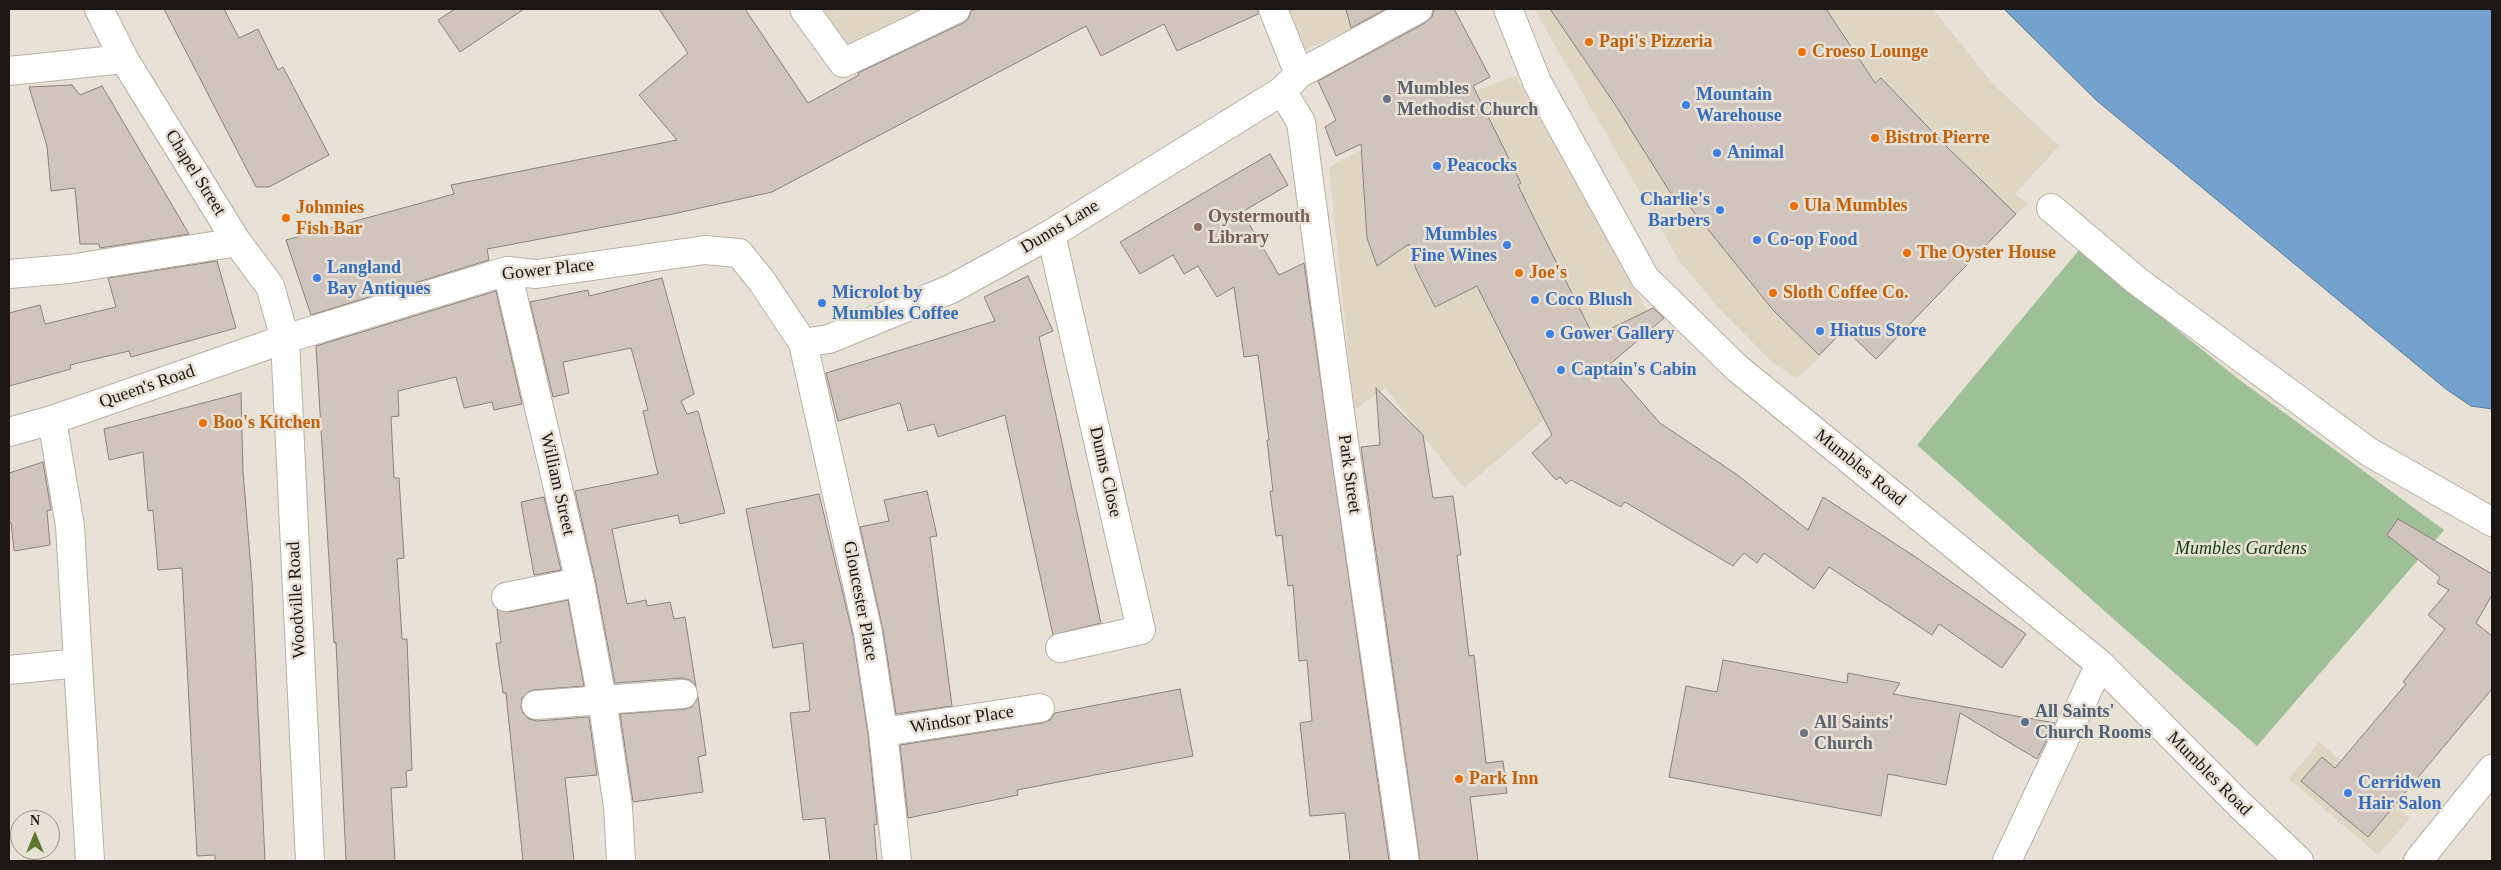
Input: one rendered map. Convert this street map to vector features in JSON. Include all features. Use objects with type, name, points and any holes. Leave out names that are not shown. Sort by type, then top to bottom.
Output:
[{"type":"street","name":"Chapel Street","points":[[100,9],[124,59],[237,242],[270,286],[285,339]]},
{"type":"street","points":[[804,9],[843,63],[956,9]]},
{"type":"street","points":[[1273,9],[1290,83]]},
{"type":"street","name":"Dunns Lane","points":[[803,343],[829,339],[951,289],[1052,234],[1290,83],[1418,9]]},
{"type":"street","name":"Mumbles Road","points":[[1508,9],[1537,82],[1645,278],[1737,368],[2100,664],[2234,800],[2300,861]]},
{"type":"street","points":[[9,71],[124,59]]},
{"type":"street","name":"Park Street","points":[[1290,83],[1301,122],[1344,442],[1405,861]]},
{"type":"street","points":[[2051,208],[2136,280],[2369,452],[2492,522]]},
{"type":"street","name":"Dunns Close","points":[[1052,234],[1141,630],[1060,648]]},
{"type":"street","points":[[9,274],[69,269],[237,242]]},
{"type":"street","name":"Gower Place","points":[[285,339],[507,271],[536,274],[705,250],[739,253],[761,280],[803,343]]},
{"type":"street","name":"William Street","points":[[507,271],[580,582],[602,699],[618,807],[621,861]]},
{"type":"street","name":"Queen's Road","points":[[9,432],[52,420],[285,339]]},
{"type":"street","name":"Woodville Road","points":[[285,339],[310,861]]},
{"type":"street","name":"Gloucester Place","points":[[803,343],[868,633],[883,732],[897,861]]},
{"type":"street","points":[[52,420],[70,526],[90,861]]},
{"type":"street","points":[[506,597],[580,582]]},
{"type":"street","points":[[9,670],[78,663]]},
{"type":"street","points":[[2007,861],[2100,664]]},
{"type":"street","points":[[536,705],[683,694]]},
{"type":"street","name":"Windsor Place","points":[[883,732],[1040,708]]},
{"type":"street","points":[[2418,861],[2492,769]]},
{"type":"shaded area","points":[[819,9],[928,9],[847,47]]},
{"type":"shaded area","points":[[1266,9],[1395,9],[1286,59]]},
{"type":"shaded area","points":[[1534,9],[1933,9],[1993,84],[2059,146],[2015,194],[2029,204],[2016,214],[1876,359],[1845,329],[1807,370],[1795,378],[1769,359],[1717,306],[1680,262]]},
{"type":"shaded area","points":[[1515,76],[1569,166],[1655,326],[1464,488],[1385,388],[1354,410],[1329,167],[1475,91]]},
{"type":"shaded area","points":[[2319,742],[2410,818],[2378,855],[2289,779]]},
{"type":"green space","name":"Mumbles Gardens","points":[[2079,250],[2237,378],[2444,530],[2257,746],[1917,445]]},
{"type":"water","points":[[2004,9],[2492,9],[2492,409],[2471,406],[2446,389],[2096,100]]},
{"type":"building","points":[[164,9],[224,9],[239,38],[258,29],[278,70],[283,67],[329,155],[269,187],[256,187]]},
{"type":"building","points":[[455,9],[524,9],[460,52],[438,20]]},
{"type":"building","points":[[659,9],[745,9],[808,103],[859,75],[858,73],[963,23],[969,18],[971,11],[976,9],[1258,9],[1258,14],[1177,51],[1164,24],[1101,56],[1086,26],[772,192],[673,214],[487,249],[489,260],[311,315],[286,240],[454,194],[451,185],[677,140],[639,95],[688,53]]},
{"type":"building","points":[[1346,9],[1386,9],[1351,28]]},
{"type":"building","points":[[1434,9],[1454,9],[1490,77],[1473,86],[1521,183],[1518,185],[1531,212],[1594,337],[1653,308],[1664,318],[1609,365],[1660,423],[1736,474],[1808,530],[1823,497],[1914,556],[2026,634],[2002,668],[1939,624],[1932,635],[1829,567],[1814,589],[1764,553],[1757,563],[1744,553],[1733,566],[1625,502],[1621,507],[1571,480],[1566,484],[1560,477],[1556,480],[1532,453],[1552,435],[1477,286],[1435,307],[1416,269],[1409,244],[1377,266],[1367,238],[1361,144],[1336,156],[1325,127],[1336,120],[1318,81],[1425,23],[1432,17]]},
{"type":"building","points":[[1550,9],[1826,9],[1875,83],[1881,78],[1947,147],[2016,214],[1876,359],[1845,329],[1819,355],[1773,310],[1681,196],[1675,200],[1614,103]]},
{"type":"building","points":[[72,85],[80,95],[102,86],[189,234],[100,248],[99,244],[80,244],[75,188],[51,191],[47,146],[29,87]]},
{"type":"building","points":[[1270,154],[1288,185],[1242,212],[1279,275],[1304,263],[1389,861],[1350,861],[1345,813],[1310,816],[1300,723],[1312,721],[1307,660],[1299,661],[1293,585],[1288,586],[1282,535],[1276,536],[1270,491],[1273,491],[1267,440],[1269,440],[1258,355],[1244,357],[1234,287],[1217,297],[1198,266],[1184,274],[1173,255],[1140,274],[1120,242]]},
{"type":"building","points":[[217,261],[236,328],[131,357],[129,351],[70,365],[71,369],[9,386],[9,313],[40,305],[45,324],[116,307],[108,278]]},
{"type":"building","points":[[1028,276],[1053,331],[1039,337],[1101,623],[1053,635],[1005,415],[938,437],[934,424],[908,431],[900,403],[838,421],[826,373],[995,321],[984,297]]},
{"type":"building","points":[[662,278],[694,394],[681,401],[687,414],[698,411],[725,513],[680,524],[678,515],[612,529],[627,604],[646,600],[647,606],[670,602],[674,619],[685,617],[696,687],[690,680],[682,678],[615,683],[595,579],[575,491],[658,474],[643,411],[648,410],[631,348],[563,362],[569,393],[553,397],[530,302],[588,290],[589,296]]},
{"type":"building","points":[[496,291],[522,404],[494,410],[492,402],[464,408],[456,377],[398,391],[399,416],[391,417],[394,478],[399,478],[404,558],[397,559],[402,639],[407,639],[412,770],[406,771],[407,787],[391,788],[395,861],[346,861],[336,642],[334,643],[316,346]]},
{"type":"building","points":[[1376,388],[1423,435],[1433,498],[1453,496],[1461,555],[1457,555],[1469,656],[1474,655],[1486,763],[1503,761],[1507,793],[1470,797],[1478,861],[1420,861],[1361,447],[1380,445]]},
{"type":"building","points":[[241,393],[243,471],[252,582],[265,861],[215,861],[215,855],[197,856],[182,568],[158,570],[153,510],[148,511],[143,452],[109,460],[104,429]]},
{"type":"building","points":[[43,462],[51,510],[47,511],[50,545],[14,551],[11,522],[9,523],[9,473]]},
{"type":"building","points":[[927,491],[937,536],[930,537],[952,706],[896,714],[883,630],[860,527],[889,521],[884,500]]},
{"type":"building","points":[[819,494],[853,636],[868,734],[877,824],[874,825],[877,861],[830,861],[825,818],[803,820],[790,713],[810,711],[803,643],[773,648],[746,509]]},
{"type":"building","points":[[544,497],[561,570],[534,575],[521,502]]},
{"type":"building","points":[[2398,519],[2492,574],[2492,595],[2476,623],[2492,636],[2492,689],[2368,837],[2301,781],[2322,757],[2335,768],[2406,684],[2403,682],[2445,629],[2428,615],[2449,590],[2437,583],[2440,577],[2387,535]]},
{"type":"building","points":[[568,600],[584,686],[528,692],[522,698],[521,707],[523,713],[529,719],[537,721],[589,717],[597,775],[565,778],[574,861],[523,861],[506,693],[503,693],[496,643],[501,643],[497,609],[509,612]]},
{"type":"building","points":[[1723,660],[1847,683],[1848,673],[1900,683],[1893,694],[2055,723],[2037,759],[1960,713],[1946,785],[1888,774],[1881,816],[1669,777],[1686,686],[1717,692]]},
{"type":"building","points":[[1180,689],[1193,756],[1017,790],[1018,795],[908,818],[900,745],[1042,723],[1050,720],[1055,713]]},
{"type":"building","points":[[698,697],[706,755],[698,757],[703,792],[633,802],[620,714],[685,709],[692,707]]},
{"type":"place","name":"Papi's Pizzeria","points":[[1589,42]]},
{"type":"place","name":"Croeso Lounge","points":[[1802,52]]},
{"type":"place","name":"Mumbles Methodist Church","points":[[1387,99]]},
{"type":"place","name":"Mountain Warehouse","points":[[1686,105]]},
{"type":"place","name":"Bistrot Pierre","points":[[1875,138]]},
{"type":"place","name":"Animal","points":[[1717,153]]},
{"type":"place","name":"Peacocks","points":[[1437,166]]},
{"type":"place","name":"Ula Mumbles","points":[[1794,206]]},
{"type":"place","name":"Charlie's Barbers","points":[[1720,210]]},
{"type":"place","name":"Johnnies Fish Bar","points":[[286,218]]},
{"type":"place","name":"Oystermouth Library","points":[[1198,227]]},
{"type":"place","name":"Co-op Food","points":[[1757,240]]},
{"type":"place","name":"Mumbles Fine Wines","points":[[1507,245]]},
{"type":"place","name":"The Oyster House","points":[[1907,253]]},
{"type":"place","name":"Joe's","points":[[1519,273]]},
{"type":"place","name":"Langland Bay Antiques","points":[[317,278]]},
{"type":"place","name":"Sloth Coffee Co.","points":[[1773,293]]},
{"type":"place","name":"Coco Blush","points":[[1535,300]]},
{"type":"place","name":"Microlot by Mumbles Coffee","points":[[822,303]]},
{"type":"place","name":"Hiatus Store","points":[[1820,331]]},
{"type":"place","name":"Gower Gallery","points":[[1550,334]]},
{"type":"place","name":"Captain's Cabin","points":[[1561,370]]},
{"type":"place","name":"Boo's Kitchen","points":[[203,423]]},
{"type":"place","name":"All Saints' Church Rooms","points":[[2025,722]]},
{"type":"place","name":"All Saints' Church","points":[[1804,733]]},
{"type":"place","name":"Park Inn","points":[[1459,779]]},
{"type":"place","name":"Cerridwen Hair Salon","points":[[2348,793]]}]
